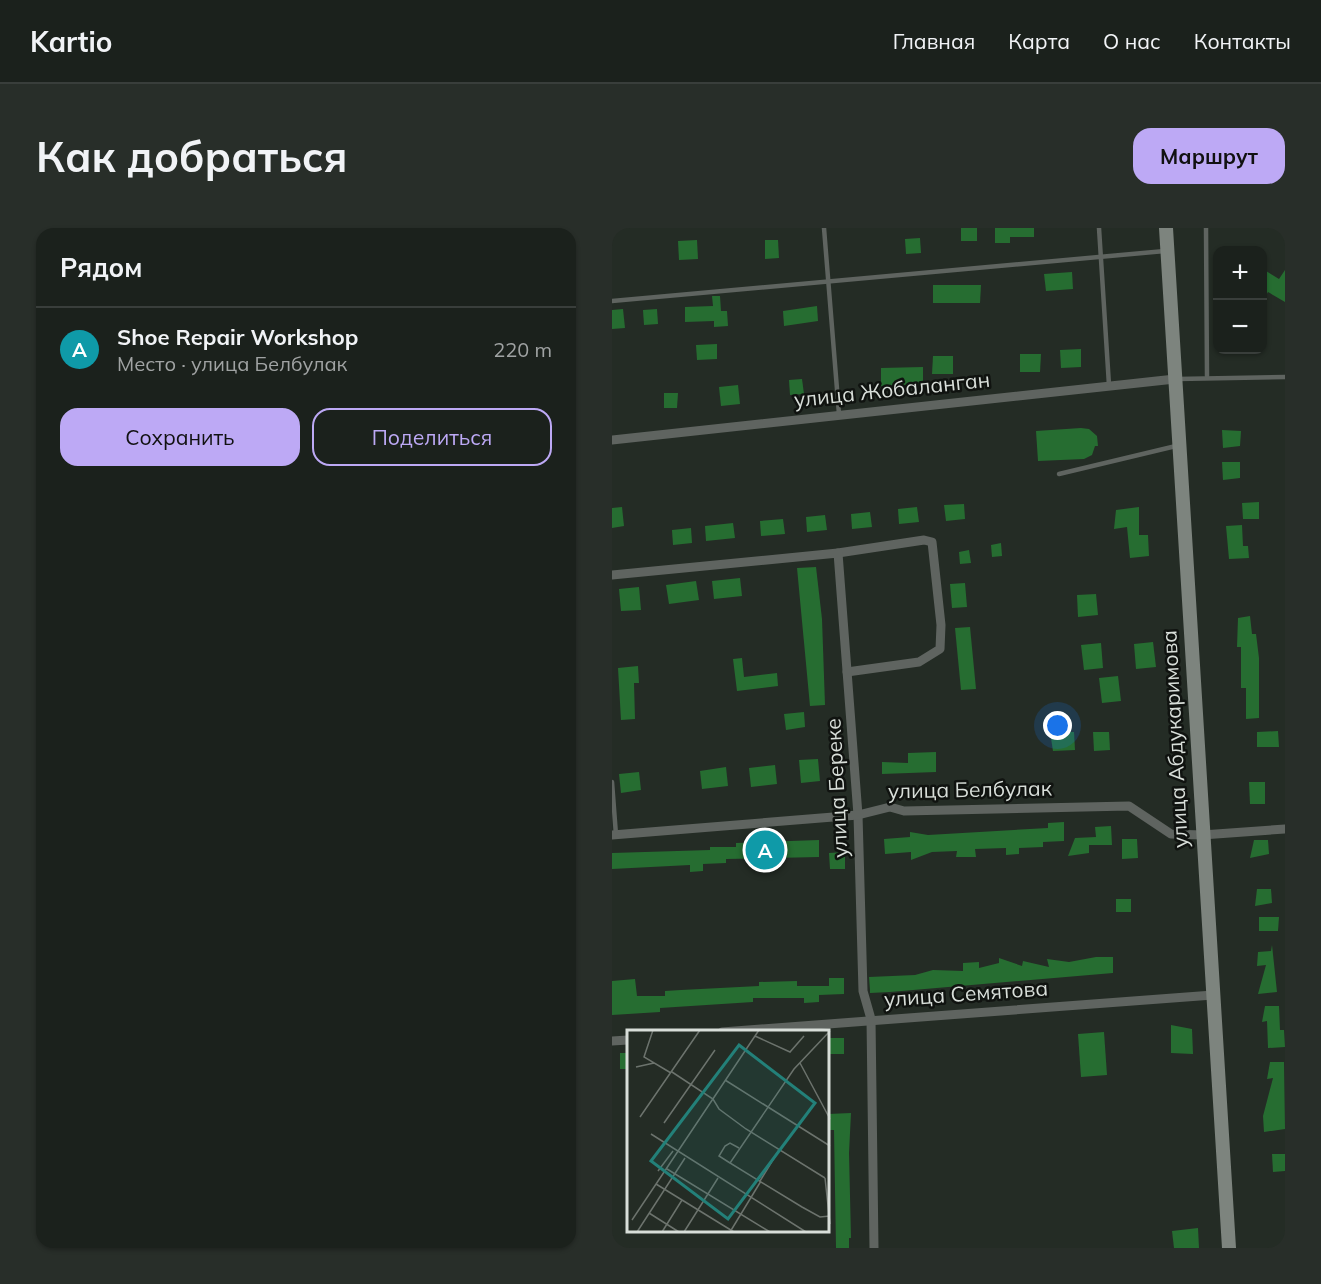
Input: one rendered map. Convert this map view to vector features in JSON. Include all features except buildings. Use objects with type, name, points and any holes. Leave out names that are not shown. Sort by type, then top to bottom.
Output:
[{"type":"main road","name":"улица Абдукаримова","points":[[1166,228],[1229,1248]]},
{"type":"street","name":"улица Жобаланган","points":[[612,440],[1175,379]]},
{"type":"street","points":[[612,575],[838,553],[924,540],[932,542],[941,625],[940,649],[919,662],[847,672]]},
{"type":"street","name":"улица Береке","points":[[838,553],[858,815],[863,991],[871,1019],[874,1248]]},
{"type":"street","name":"улица Белбулак","points":[[614,835],[858,815],[890,807],[904,811],[1129,806],[1152,819],[1171,834],[1202,835],[1285,829]]},
{"type":"street","name":"улица Семятова","points":[[745,1030],[1213,995]]},
{"type":"street","points":[[612,1041],[627,1040]]},
{"type":"lane","points":[[824,228],[839,414]]},
{"type":"lane","points":[[1099,228],[1109,386]]},
{"type":"lane","points":[[1206,228],[1207,376]]},
{"type":"lane","points":[[612,301],[1167,251]]},
{"type":"lane","points":[[1175,379],[1207,376],[1285,377]]},
{"type":"lane","points":[[1059,474],[1179,445]]},
{"type":"lane","points":[[612,782],[614,835]]},
{"type":"place","name":"Shoe Repair Workshop","points":[[765,850]]}]
